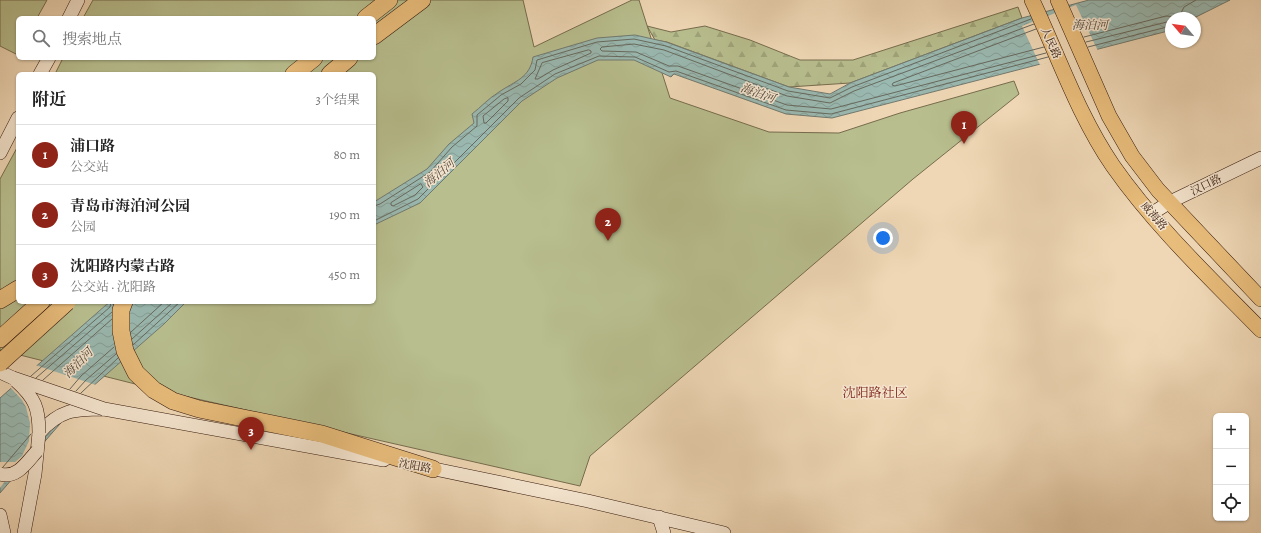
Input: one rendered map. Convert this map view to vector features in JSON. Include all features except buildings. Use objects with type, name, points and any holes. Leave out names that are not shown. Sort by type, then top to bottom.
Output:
[{"type":"highway","points":[[369,16],[389,0]]},
{"type":"highway","points":[[376,34],[422,0]]},
{"type":"highway","points":[[296,72],[312,60]]},
{"type":"highway","points":[[302,72],[317,60]]},
{"type":"highway","points":[[332,72],[348,60]]},
{"type":"highway","points":[[337,72],[348,60]]},
{"type":"highway","points":[[0,300],[16,290]]},
{"type":"highway","points":[[0,339],[39,304]]},
{"type":"highway","points":[[0,363],[65,304]]},
{"type":"highway","points":[[123,304],[121,310],[121,331],[125,351],[136,373],[154,390],[173,402],[199,409],[322,434],[433,469]]},
{"type":"main road","points":[[70,16],[78,0]]},
{"type":"main road","name":"人民路","points":[[1059,2],[1085,64]]},
{"type":"main road","name":"人民路","points":[[1034,6],[1070,86]]},
{"type":"main road","points":[[41,72],[48,60]]},
{"type":"main road","name":"威海路","points":[[1085,64],[1109,116],[1132,156],[1170,202],[1261,299]]},
{"type":"main road","name":"威海路","points":[[1070,86],[1087,120],[1113,165],[1151,214],[1261,330]]},
{"type":"main road","points":[[0,153],[16,122]]},
{"type":"main road","name":"汉口路","points":[[1151,214],[1170,202],[1261,158]]},
{"type":"main road","points":[[0,372],[13,378],[104,409]]},
{"type":"main road","points":[[13,378],[30,393],[35,402],[39,419],[35,474],[24,533]]},
{"type":"main road","points":[[39,433],[54,418],[72,410],[104,409]]},
{"type":"main road","name":"沈阳路","points":[[104,409],[433,469],[659,517],[724,533]]},
{"type":"main road","points":[[0,474],[5,475],[16,473],[37,451]]},
{"type":"main road","points":[[0,516],[4,533]]},
{"type":"main road","points":[[659,517],[664,533]]},
{"type":"main road","points":[[659,517],[690,533]]},
{"type":"green space","points":[[0,0],[47,0],[38,16],[16,16],[16,54],[0,46]]},
{"type":"green space","points":[[93,0],[523,0],[534,47],[632,0],[639,0],[670,98],[769,132],[839,133],[900,113],[1014,81],[1019,94],[913,179],[590,456],[580,486],[171,393],[0,350],[0,179],[16,150],[16,304],[376,304],[376,72],[56,72],[62,60],[376,60],[376,16],[84,16]]},
{"type":"green space","points":[[1018,7],[1022,18],[850,83],[789,87],[667,42],[655,40],[647,26],[671,32],[705,26],[750,40],[800,60],[853,60]]},
{"type":"water","name":"海泊河","points":[[1089,0],[1230,0],[1201,14],[1201,12],[1165,12],[1165,32],[832,118],[786,114],[674,74],[671,77],[634,60],[598,60],[557,78],[522,101],[420,203],[376,224],[376,201],[427,169],[449,144],[474,123],[472,114],[492,97],[516,82],[529,70],[533,57],[597,38],[635,35],[666,42],[789,87],[830,94],[850,83],[1022,18]]},
{"type":"water","name":"海泊河","points":[[184,304],[164,324],[92,387],[0,493],[0,398],[106,305]]},
{"type":"pier","points":[[1076,5],[1098,51],[1040,65],[1022,26]]},
{"type":"pier","points":[[35,365],[96,385],[76,408],[23,456],[0,488],[0,462],[15,462],[22,456],[29,441],[30,423],[26,407],[22,400],[10,387]]},
{"type":"place","name":"浦口路","points":[[964,144]]},
{"type":"place","name":"青岛市海泊河公园","points":[[608,241]]},
{"type":"place","name":"沈阳路内蒙古路","points":[[251,450]]},
{"type":"district","name":"沈阳路社区","points":[[875,392]]}]
